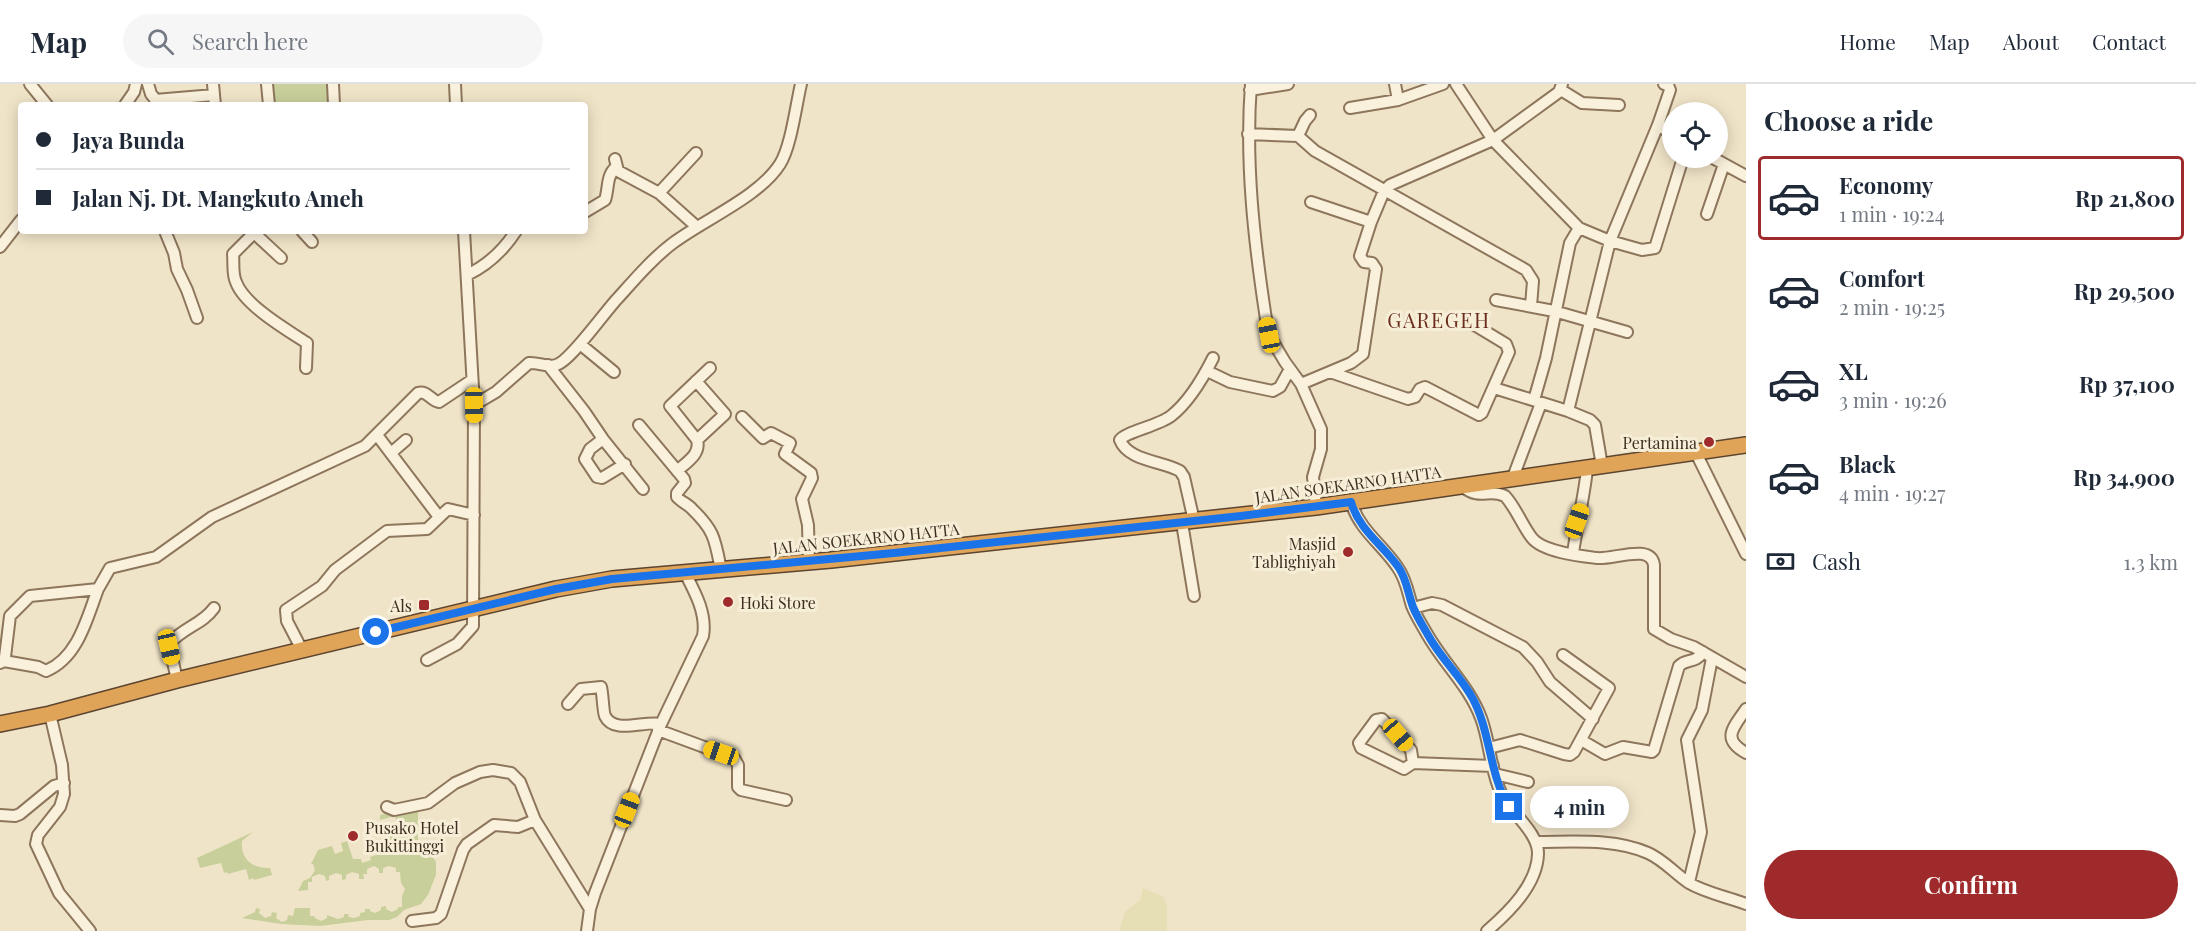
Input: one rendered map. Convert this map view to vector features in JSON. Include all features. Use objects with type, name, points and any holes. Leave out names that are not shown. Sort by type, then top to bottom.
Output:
[{"type":"highway","name":"JALAN SOEKARNO HATTA","points":[[0,724],[50,714],[302,650],[612,579],[809,562],[1316,507],[1746,445]]},
{"type":"street","points":[[30,84],[45,102]]},
{"type":"street","points":[[127,102],[136,84]]},
{"type":"street","points":[[148,84],[151,94],[157,102]]},
{"type":"street","points":[[267,84],[269,102]]},
{"type":"street","points":[[333,84],[334,102]]},
{"type":"street","points":[[455,84],[456,102]]},
{"type":"street","points":[[474,405],[496,392],[529,363],[537,362],[557,366],[580,344],[632,283],[671,244],[745,196],[765,180],[781,163],[801,84]]},
{"type":"street","points":[[1288,84],[1250,87],[1248,134],[1252,208],[1269,335],[1301,384],[1321,429],[1322,437],[1313,477],[1316,507]]},
{"type":"street","points":[[1395,84],[1398,100]]},
{"type":"street","points":[[1350,108],[1398,100],[1443,84]]},
{"type":"street","points":[[1456,84],[1493,140],[1579,228],[1610,241],[1642,250],[1655,248],[1680,168]]},
{"type":"street","points":[[1568,411],[1610,241],[1658,125],[1670,90],[1668,85],[1664,84]]},
{"type":"street","points":[[1301,384],[1356,360],[1365,350],[1376,269],[1372,263],[1364,262],[1360,256],[1384,191],[1399,181],[1493,140],[1562,87],[1582,104],[1619,105]]},
{"type":"street","points":[[165,102],[214,95]]},
{"type":"street","points":[[1298,136],[1310,115]]},
{"type":"street","points":[[1658,125],[1662,128]]},
{"type":"street","points":[[1248,134],[1298,136],[1315,151],[1526,270],[1533,280],[1531,306]]},
{"type":"street","points":[[658,193],[696,153]]},
{"type":"street","points":[[588,210],[605,200],[608,179],[615,163],[618,171],[658,193],[697,227]]},
{"type":"street","points":[[1728,166],[1746,176]]},
{"type":"street","points":[[1707,214],[1723,168]]},
{"type":"street","points":[[1311,202],[1371,222]]},
{"type":"street","points":[[0,247],[18,224]]},
{"type":"street","points":[[1512,480],[1538,402],[1554,311],[1570,243],[1579,228]]},
{"type":"street","points":[[166,234],[174,253],[177,269],[197,318]]},
{"type":"street","points":[[251,234],[233,254],[235,281],[242,293],[268,318],[307,343],[306,368]]},
{"type":"street","points":[[255,234],[281,258]]},
{"type":"street","points":[[305,234],[312,242]]},
{"type":"street","points":[[427,660],[457,644],[471,629],[473,623],[474,405],[464,234]]},
{"type":"street","points":[[467,275],[485,266],[514,234]]},
{"type":"street","points":[[1496,300],[1554,311],[1627,332]]},
{"type":"street","points":[[1330,372],[1408,399],[1415,397],[1420,389],[1425,387],[1479,415],[1509,356],[1508,348],[1462,318]]},
{"type":"street","points":[[580,344],[614,372]]},
{"type":"street","points":[[1194,596],[1182,473],[1177,469],[1135,454],[1125,448],[1120,440],[1126,434],[1159,424],[1170,417],[1182,406],[1207,371],[1213,358]]},
{"type":"street","points":[[548,365],[603,439],[644,489]]},
{"type":"street","points":[[677,471],[697,452],[699,446],[697,440],[670,406],[710,368]]},
{"type":"street","points":[[1207,371],[1230,382],[1273,391],[1280,387],[1290,369]]},
{"type":"street","points":[[98,589],[30,596],[10,616],[2,662],[38,667],[46,671],[58,664],[78,641],[98,589],[110,568],[156,557],[212,517],[365,446],[418,393],[426,393],[435,402],[440,402],[472,380]]},
{"type":"street","points":[[696,381],[725,414],[697,440]]},
{"type":"street","points":[[1494,388],[1568,411],[1590,420],[1595,425],[1595,468],[1577,521],[1573,553]]},
{"type":"street","points":[[742,417],[763,438],[771,433],[788,440],[790,443],[785,454],[811,473],[812,478],[802,499],[808,525],[809,562]]},
{"type":"street","points":[[639,425],[685,483],[677,493],[677,497],[711,529],[721,570]]},
{"type":"street","points":[[377,435],[439,517]]},
{"type":"street","points":[[603,439],[588,452],[585,459],[597,477],[602,478],[625,464]]},
{"type":"street","points":[[391,453],[406,440]]},
{"type":"street","points":[[1696,453],[1746,554]]},
{"type":"street","points":[[1463,487],[1473,494],[1504,495],[1534,540],[1551,550],[1598,558],[1640,554],[1650,556],[1654,566],[1654,629],[1671,639],[1694,647],[1746,677]]},
{"type":"street","points":[[1351,502],[1355,517],[1361,526],[1398,567],[1413,608],[1439,655],[1474,700],[1482,720],[1501,793],[1509,807],[1537,842],[1538,861],[1533,879],[1504,918],[1487,931]]},
{"type":"street","points":[[302,650],[286,616],[288,607],[322,586],[335,570],[387,531],[427,529],[448,509],[474,515]]},
{"type":"street","points":[[587,931],[595,892],[660,727],[699,644],[704,628],[698,600],[685,573]]},
{"type":"street","points":[[1413,608],[1432,603],[1442,605],[1523,647],[1537,662],[1550,682],[1593,719]]},
{"type":"street","points":[[177,680],[169,644],[193,624],[207,617],[214,608]]},
{"type":"street","points":[[1488,748],[1520,740],[1570,754],[1574,752],[1609,688],[1563,655]]},
{"type":"street","points":[[1581,740],[1605,754],[1623,747],[1652,752],[1679,666],[1707,655]]},
{"type":"street","points":[[1689,882],[1701,832],[1687,740],[1702,710],[1707,655]]},
{"type":"street","points":[[568,704],[581,689],[601,687],[605,700],[604,714],[609,722],[620,726],[646,722],[735,758],[738,765],[738,787],[741,790],[786,800]]},
{"type":"street","points":[[1746,709],[1734,726],[1731,736],[1731,742],[1737,749],[1746,753]]},
{"type":"street","points":[[50,714],[64,783],[63,800],[38,835],[36,844],[59,892],[90,931]]},
{"type":"street","points":[[1413,763],[1411,750],[1382,719],[1376,720],[1359,743],[1361,748],[1401,768],[1407,769],[1413,763],[1494,770],[1528,782]]},
{"type":"street","points":[[387,807],[394,810],[428,803],[466,777],[480,772],[511,773],[520,782],[535,820],[590,909]]},
{"type":"street","points":[[0,815],[20,814],[54,786],[64,783]]},
{"type":"street","points":[[412,921],[436,918],[441,914],[467,843],[494,825],[518,827],[535,820]]},
{"type":"street","points":[[1537,842],[1590,842],[1629,847],[1661,859],[1689,882],[1746,903]]},
{"type":"shaded area","points":[[1143,888],[1164,897],[1167,906],[1167,931],[1119,931],[1125,912],[1140,900]]},
{"type":"green space","points":[[272,84],[332,84],[333,102],[273,102]]},
{"type":"green space","points":[[418,810],[418,850],[429,850],[436,862],[436,875],[428,895],[421,904],[404,910],[397,917],[389,920],[368,920],[320,926],[281,924],[242,918],[255,912],[256,908],[260,909],[259,913],[265,918],[271,916],[272,912],[277,913],[276,918],[282,922],[287,920],[288,915],[293,916],[295,908],[310,908],[310,916],[321,921],[327,918],[327,915],[338,919],[348,914],[349,917],[354,918],[365,912],[365,909],[370,909],[375,913],[381,910],[381,907],[386,906],[386,909],[392,912],[402,907],[402,896],[405,889],[401,883],[400,872],[396,872],[396,868],[389,866],[383,868],[383,873],[379,873],[379,869],[374,866],[367,869],[367,874],[363,874],[364,879],[359,879],[359,874],[352,872],[346,875],[346,879],[342,880],[342,875],[336,873],[329,876],[329,880],[326,881],[325,876],[319,874],[312,877],[312,882],[308,882],[308,890],[298,891],[303,881],[310,878],[315,870],[311,864],[318,850],[332,846],[335,854],[343,851],[341,843],[347,841],[353,859],[361,859],[362,863],[371,860],[370,857],[388,851],[381,829],[397,824],[395,816]]},
{"type":"green space","points":[[386,813],[395,816],[380,820],[380,815]]},
{"type":"green space","points":[[253,832],[242,841],[245,858],[258,867],[270,868],[272,875],[249,880],[246,869],[228,874],[224,873],[221,863],[200,868],[197,858]]},
{"type":"place","name":"Pertamina","points":[[1709,442]]},
{"type":"place","name":"Masjid Tablighiyah","points":[[1348,552]]},
{"type":"place","name":"Hoki Store","points":[[728,602]]},
{"type":"place","name":"Als","points":[[424,605]]},
{"type":"place","name":"Pusako Hotel Bukittinggi","points":[[353,836]]},
{"type":"district","name":"GAREGEH","points":[[1439,319]]},
{"type":"route","points":[[376,632],[556,589],[612,579],[831,560],[1351,502],[1355,517],[1361,526],[1398,567],[1413,608],[1432,644],[1474,700],[1482,720],[1501,793],[1509,807]]}]
